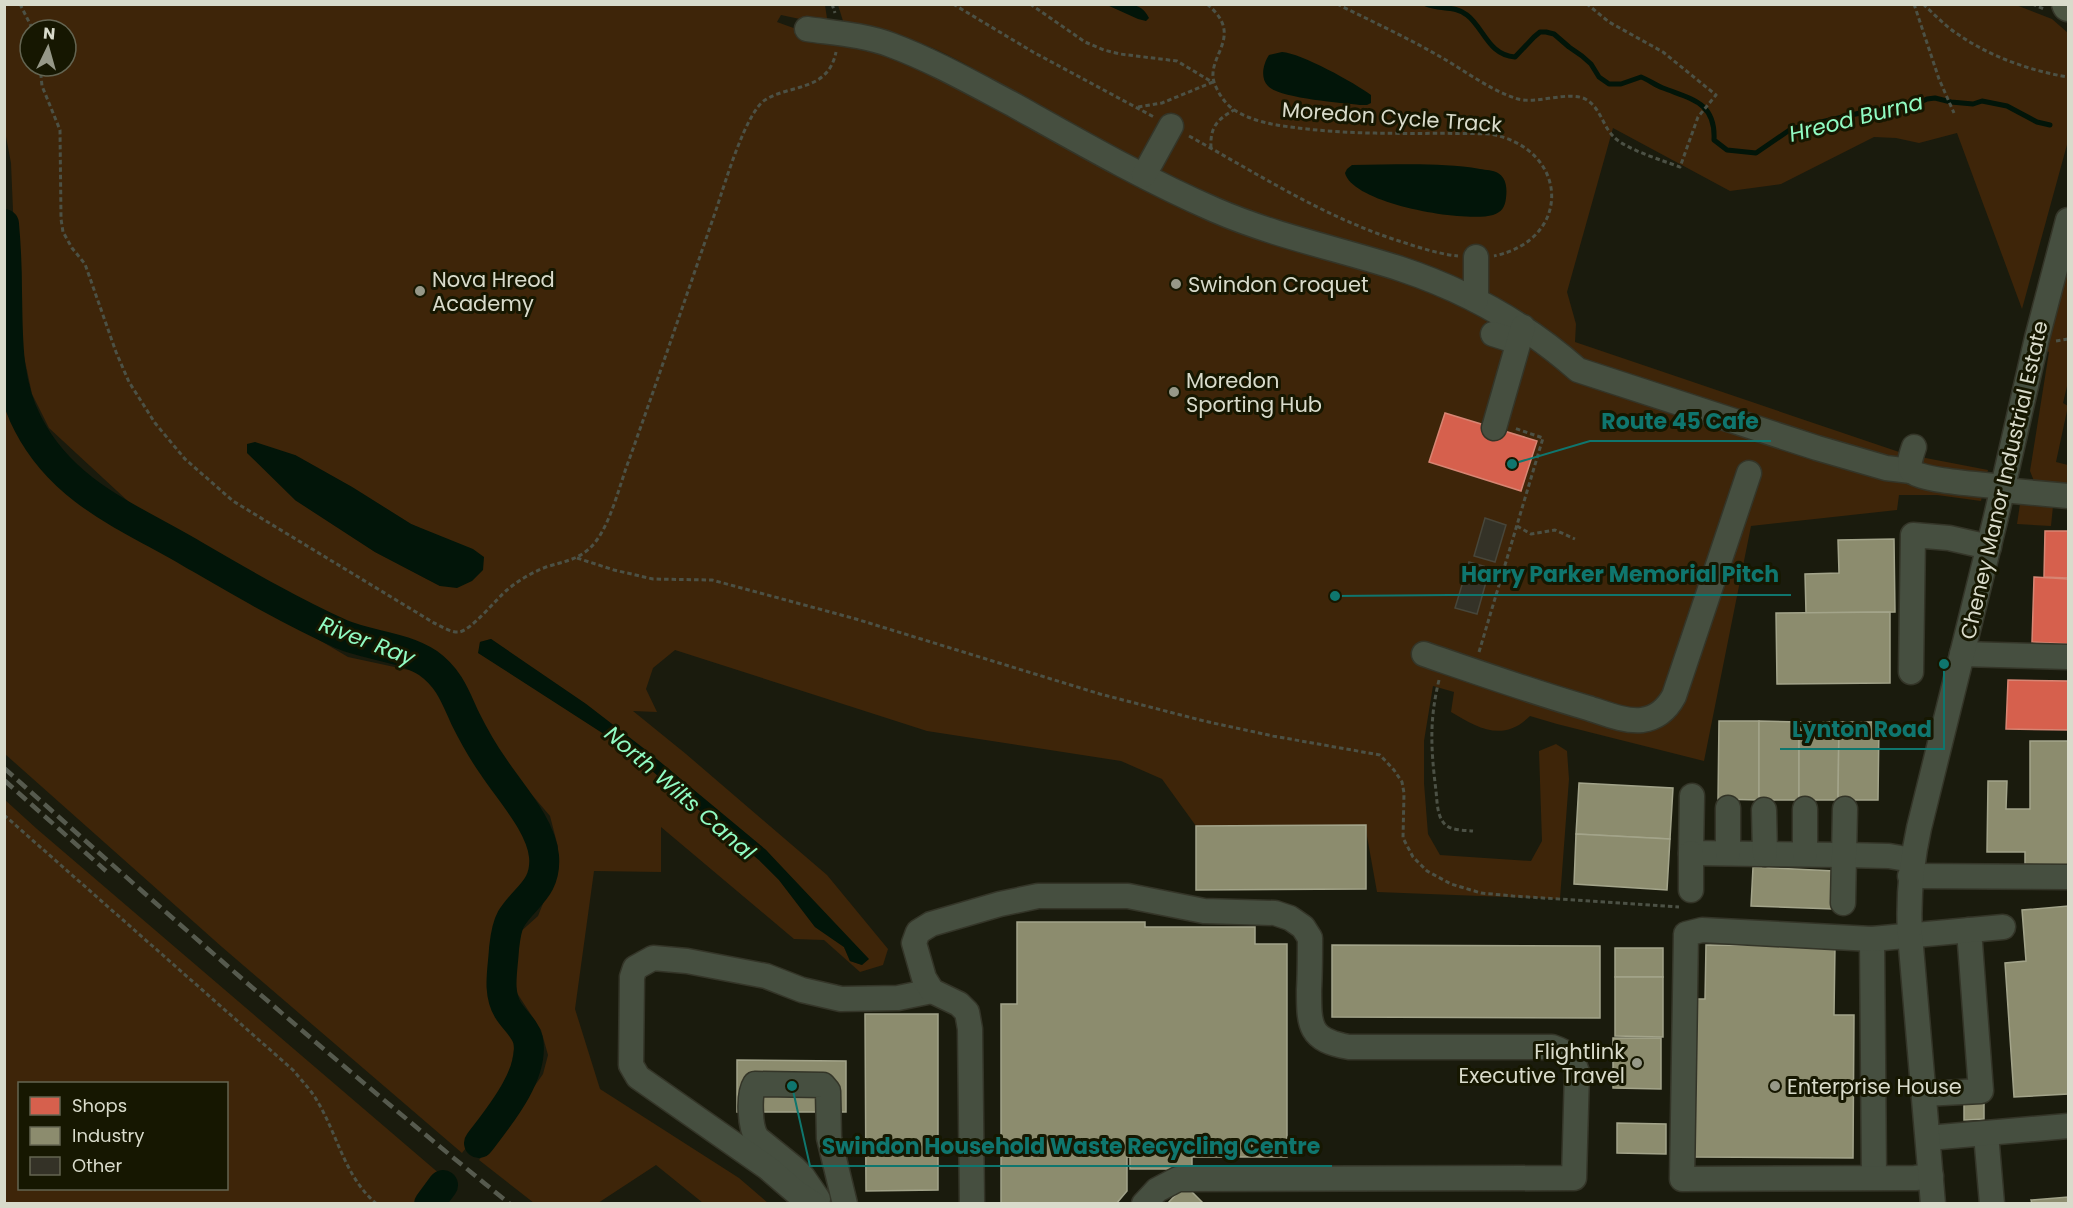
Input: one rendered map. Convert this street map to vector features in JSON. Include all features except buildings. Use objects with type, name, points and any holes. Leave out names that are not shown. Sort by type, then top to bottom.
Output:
[{"type":"street","points":[[807,29],[890,44],[969,81],[1184,196],[1255,225],[1401,269],[1476,300],[1521,335],[1555,350],[1578,370],[1886,468],[1911,471],[1922,477],[2068,496]]},
{"type":"street","points":[[1144,175],[1171,126]]},
{"type":"street","name":"Cheney Manor Industrial Estate","points":[[1933,1203],[1910,935],[1911,868],[2037,338],[2068,220]]},
{"type":"street","points":[[1476,257],[1476,300]]},
{"type":"street","points":[[1493,334],[1521,335]]},
{"type":"street","points":[[1495,425],[1521,335]]},
{"type":"street","points":[[1911,471],[1910,461],[1914,447]]},
{"type":"street","points":[[1434,658],[1546,696],[1633,720],[1643,720],[1663,712],[1674,696],[1749,473]]},
{"type":"street","points":[[1911,672],[1913,535],[1949,538],[1989,547]]},
{"type":"street","points":[[1962,654],[2068,657]]},
{"type":"street","points":[[1689,899],[1692,796]]},
{"type":"street","points":[[1728,808],[1728,853]]},
{"type":"street","points":[[1805,809],[1805,854]]},
{"type":"street","points":[[1844,903],[1845,809]]},
{"type":"street","points":[[1764,810],[1765,854]]},
{"type":"street","points":[[1691,853],[1889,856],[1911,868],[2068,877]]},
{"type":"street","points":[[932,992],[924,978],[914,943],[918,932],[931,924],[1000,904],[1038,896],[1128,896],[1204,911],[1275,913],[1290,918],[1303,927],[1310,938],[1309,1021],[1317,1034],[1331,1044],[1348,1047],[1552,1047],[1565,1051],[1573,1058],[1576,1072],[1574,1178],[1178,1179],[1157,1190],[1144,1203]]},
{"type":"street","points":[[1931,1176],[1682,1179],[1686,934],[1702,930],[1872,939],[2003,927]]},
{"type":"street","points":[[1924,1094],[1981,1091],[1968,930]]},
{"type":"street","points":[[1872,939],[1874,1178]]},
{"type":"street","points":[[817,1200],[797,1193],[768,1168],[638,1077],[633,1071],[631,1065],[632,976],[635,968],[653,958],[687,961],[766,976],[802,990],[841,999],[898,998],[932,992],[959,1004],[967,1012],[970,1029],[972,1203]]},
{"type":"street","points":[[817,1200],[794,1168],[764,1145],[753,1132],[752,1088],[755,1084],[823,1086],[826,1088],[828,1091],[829,1138],[844,1203]]},
{"type":"street","points":[[1928,1138],[2068,1126]]},
{"type":"street","points":[[1986,1134],[1992,1203]]},
{"type":"path","points":[[20,4],[27,18]]},
{"type":"path","points":[[41,78],[42,86],[60,130],[63,232],[85,264],[129,382],[155,423],[185,459],[233,501],[434,623],[461,632],[522,579],[536,571],[577,558],[598,540],[749,119],[766,99],[813,83],[830,68],[836,56],[839,27],[832,4]]},
{"type":"path","name":"Moredon Cycle Track","points":[[953,4],[1034,52],[1312,204],[1349,223],[1378,234],[1430,251],[1476,257],[1496,255],[1525,244],[1536,236],[1545,224],[1550,209],[1552,189],[1549,177],[1538,157],[1525,146],[1506,136],[1377,134],[1275,125],[1251,119],[1234,110],[1221,97],[1213,82],[1177,61],[1104,50],[1085,42],[1030,4]]},
{"type":"path","points":[[1136,108],[1162,103],[1213,82],[1214,70],[1225,33],[1223,24],[1207,4]]},
{"type":"path","points":[[1337,4],[1438,55],[1490,87],[1517,99],[1533,101],[1561,96],[1586,99],[1596,109],[1614,138],[1636,150],[1680,167],[1698,117],[1716,95],[1663,52],[1609,22],[1587,4]]},
{"type":"path","points":[[1914,4],[1945,97],[1954,113]]},
{"type":"path","points":[[1923,4],[1958,35],[1994,55],[2027,67],[2068,77]]},
{"type":"path","points":[[1211,148],[1214,125],[1221,117],[1234,110]]},
{"type":"path","points":[[1472,671],[1543,438],[1495,425]]},
{"type":"path","points":[[1517,526],[1531,534],[1555,530],[1575,539]]},
{"type":"path","points":[[577,558],[653,579],[712,580],[867,622],[1100,694],[1216,724],[1380,755],[1402,782],[1404,793],[1403,838],[1408,848],[1413,857],[1427,871],[1450,884],[1481,893],[1513,897],[1689,899]]},
{"type":"path","points":[[1434,658],[1431,746],[1438,810],[1441,821],[1445,825],[1452,829],[1473,831]]},
{"type":"path","points":[[4,815],[293,1070],[310,1089],[320,1105],[350,1170],[369,1197],[377,1203]]},
{"type":"shaded area","points":[[4,5],[825,5],[828,25],[781,15],[777,22],[843,46],[990,79],[973,68],[919,42],[843,21],[838,5],[2016,5],[2052,19],[2068,33],[2068,141],[2022,309],[1957,133],[1919,143],[1896,138],[1874,137],[1781,184],[1730,191],[1613,128],[1567,292],[1576,324],[1575,342],[1905,454],[1988,470],[1981,501],[1937,495],[1899,495],[1897,510],[1751,526],[1704,761],[1530,716],[1510,729],[1490,730],[1451,712],[1454,692],[1433,686],[1424,741],[1424,783],[1428,834],[1440,855],[1531,861],[1542,841],[1539,751],[1556,744],[1567,751],[1569,779],[1560,899],[1377,892],[1365,825],[1196,826],[1162,779],[1121,761],[927,731],[675,650],[653,668],[646,689],[657,712],[633,711],[827,875],[888,949],[883,965],[860,972],[824,940],[794,939],[661,827],[661,872],[594,871],[575,1009],[600,1089],[739,1178],[768,1203],[703,1203],[656,1165],[598,1203],[534,1203],[479,1160],[543,1074],[548,1055],[541,1030],[515,990],[512,952],[518,934],[538,916],[552,881],[558,847],[550,816],[493,749],[465,688],[427,662],[349,637],[130,503],[49,428],[32,394],[18,328],[11,163],[4,126]],"holes":[[[295,455],[411,524],[437,536],[440,586],[375,552],[295,500]],[[491,639],[586,704],[647,751],[766,850],[862,965],[850,961],[844,947],[815,927],[779,880],[759,860],[621,745],[479,653],[480,642]]]},
{"type":"shaded area","points":[[2068,256],[2068,382],[2063,403],[2068,406],[2056,462],[2068,465],[2068,492],[2034,481],[2030,471],[2049,352],[2040,348]]},
{"type":"shaded area","points":[[4,338],[12,410],[50,474],[96,508],[348,657],[427,674],[450,696],[474,757],[528,828],[534,853],[531,878],[491,939],[491,974],[515,1044],[510,1072],[477,1134],[462,1153],[222,947],[5,754]]},
{"type":"shaded area","points":[[2020,504],[2053,506],[2051,526],[2017,524]]},
{"type":"shaded area","points":[[4,799],[441,1175],[426,1203],[5,1203]]},
{"type":"water","points":[[1131,4],[1141,8],[1149,18],[1146,21],[1138,19],[1107,5]]},
{"type":"water","points":[[1282,52],[1302,57],[1353,83],[1371,95],[1371,103],[1360,105],[1325,101],[1296,97],[1274,90],[1266,83],[1263,75],[1264,67],[1269,55]]},
{"type":"water","points":[[1352,165],[1432,165],[1492,171],[1501,175],[1505,181],[1506,201],[1499,212],[1479,217],[1412,209],[1368,194],[1353,184],[1345,173]]},
{"type":"water","points":[[255,442],[295,455],[411,524],[473,549],[484,557],[483,570],[472,581],[457,588],[440,586],[375,552],[295,500],[247,453],[247,444]]},
{"type":"water","name":"North Wilts Canal","points":[[491,639],[586,704],[647,751],[766,850],[869,959],[862,965],[850,961],[844,947],[815,927],[779,880],[759,860],[621,745],[478,653],[480,642]]},
{"type":"waterway","name":"Hreod Burna","points":[[1426,4],[1452,9],[1467,15],[1492,46],[1506,55],[1515,57],[1540,32],[1546,32],[1554,34],[1582,56],[1591,64],[1599,77],[1609,84],[1621,84],[1641,77],[1692,99],[1700,104],[1711,117],[1714,140],[1727,150],[1756,153],[1791,129],[1860,113],[1912,106],[1935,98],[1951,102],[1973,104],[1982,101],[2007,106],[2037,122],[2050,125]]},
{"type":"waterway","name":"River Ray","points":[[4,224],[8,343],[12,376],[28,424],[42,448],[59,468],[78,485],[120,514],[283,605],[341,634],[407,653],[428,663],[451,688],[482,749],[531,821],[542,844],[544,867],[542,877],[534,892],[516,911],[509,923],[502,980],[505,1003],[510,1014],[527,1036],[529,1053],[521,1081],[479,1143]]},
{"type":"waterway","name":"River Ray","points":[[429,1204],[443,1185]]},
{"type":"railway","points":[[4,768],[254,989],[510,1204]]},
{"type":"railway","points":[[4,780],[106,871]]},
{"type":"place","name":"Swindon Croquet","points":[[1176,284]]},
{"type":"place","name":"Nova Hreod Academy","points":[[420,291]]},
{"type":"place","name":"Moredon Sporting Hub","points":[[1174,392]]},
{"type":"place","name":"Route 45 Cafe","points":[[1512,464]]},
{"type":"place","name":"Harry Parker Memorial Pitch","points":[[1335,596]]},
{"type":"place","name":"Lynton Road","points":[[1944,664]]},
{"type":"place","name":"Flightlink Executive Travel","points":[[1637,1063]]},
{"type":"place","name":"Swindon Household Waste Recycling Centre","points":[[792,1086]]},
{"type":"place","name":"Enterprise House","points":[[1775,1086]]}]
